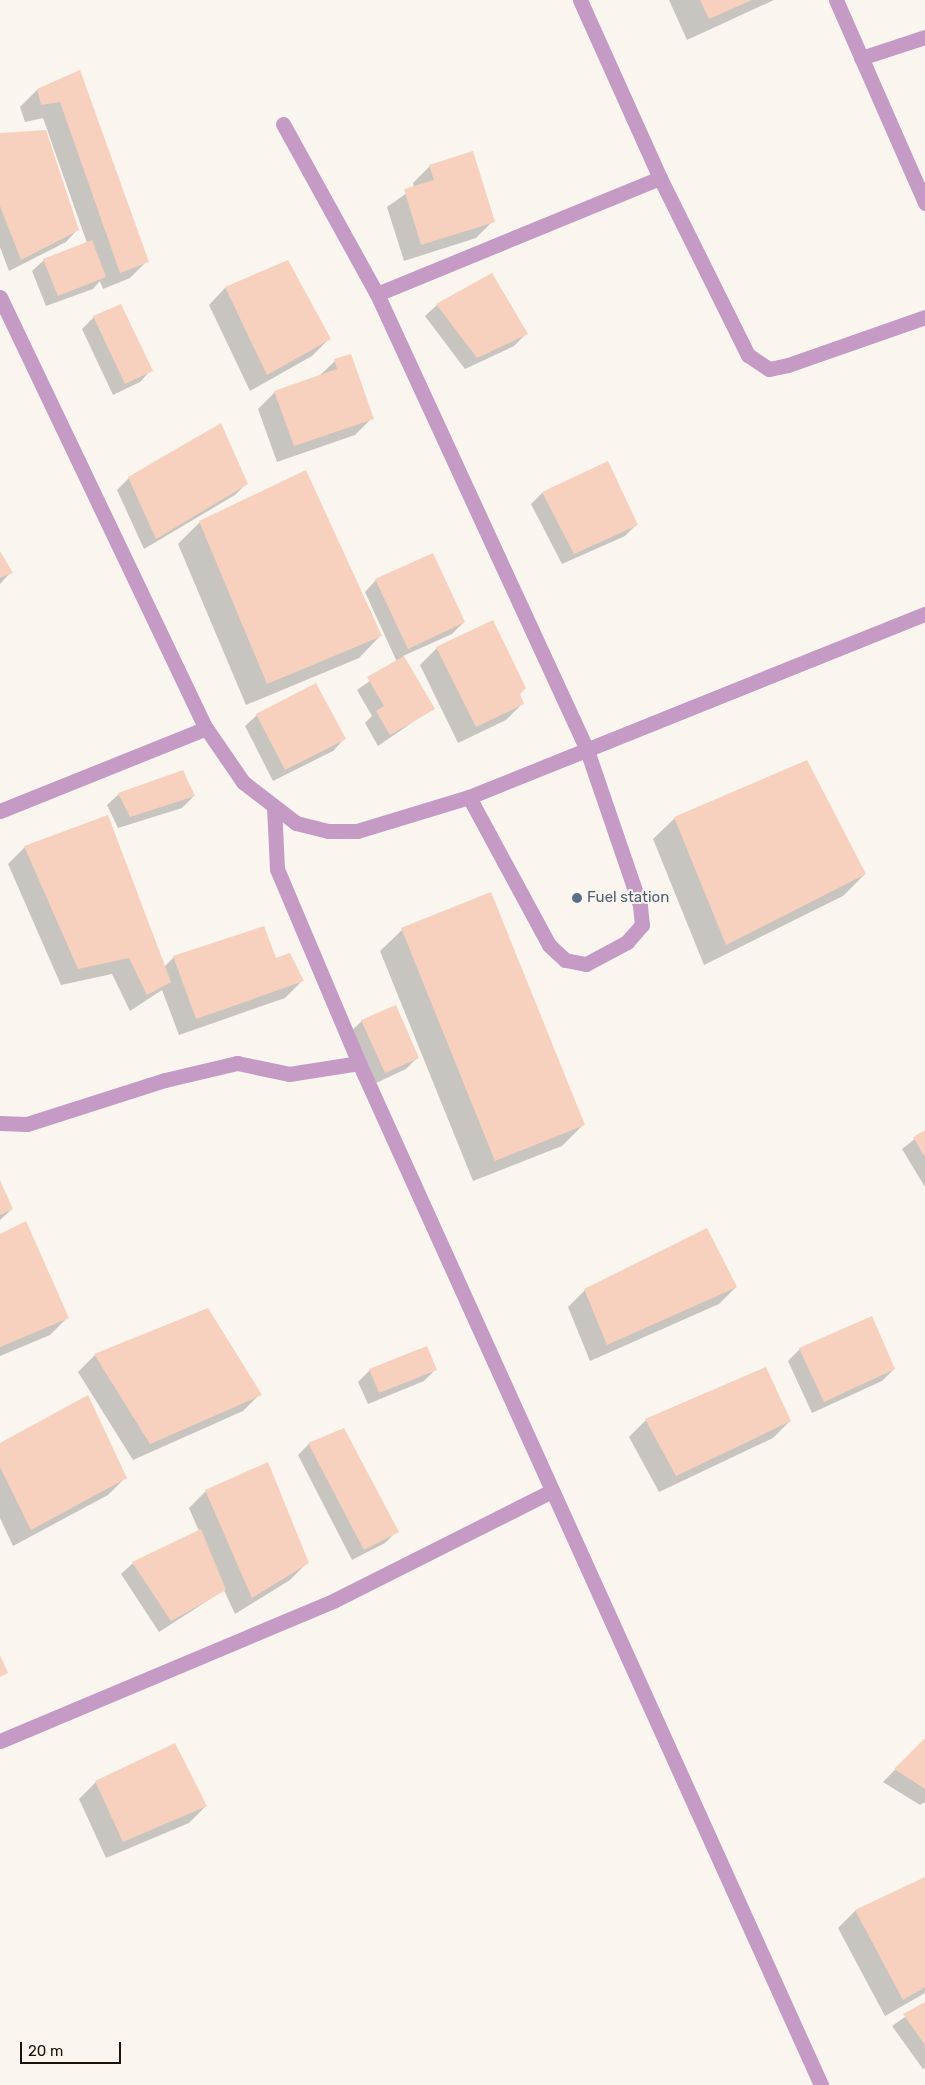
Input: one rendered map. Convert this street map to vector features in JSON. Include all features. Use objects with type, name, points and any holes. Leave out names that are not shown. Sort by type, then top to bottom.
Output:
[{"type":"street","points":[[580,0],[660,178],[748,355],[768,369],[925,318]]},
{"type":"street","points":[[836,0],[925,204]]},
{"type":"street","points":[[861,58],[925,37]]},
{"type":"street","points":[[283,124],[377,294],[587,750],[640,905],[642,925],[627,942],[586,964],[565,960],[549,945],[468,797]]},
{"type":"street","points":[[377,294],[660,178]]},
{"type":"street","points":[[0,297],[206,728],[243,782],[296,823],[328,831],[357,831],[468,797],[925,614]]},
{"type":"street","points":[[0,811],[206,728]]},
{"type":"street","points":[[274,806],[277,869],[359,1063],[820,2085]]},
{"type":"street","points":[[0,1123],[27,1124],[165,1080],[237,1063],[289,1074],[359,1063]]},
{"type":"street","points":[[0,1741],[335,1600],[552,1491]]},
{"type":"building","points":[[700,0],[752,0],[709,19]]},
{"type":"building","points":[[80,70],[149,262],[120,273],[60,102],[41,105],[37,89]]},
{"type":"building","points":[[46,130],[79,230],[21,260],[0,206],[0,133]]},
{"type":"building","points":[[473,151],[495,222],[421,245],[404,189],[434,180],[429,165]]},
{"type":"building","points":[[92,240],[106,277],[58,296],[43,259]]},
{"type":"building","points":[[288,260],[331,339],[267,375],[225,287]]},
{"type":"building","points":[[492,273],[528,334],[477,358],[436,304]]},
{"type":"building","points":[[121,304],[153,371],[125,384],[93,316]]},
{"type":"building","points":[[351,354],[374,419],[294,446],[274,391],[337,369],[334,359]]},
{"type":"building","points":[[221,423],[248,484],[156,539],[128,477]]},
{"type":"building","points":[[608,461],[638,525],[574,554],[542,492]]},
{"type":"building","points":[[306,470],[382,636],[267,684],[199,521]]},
{"type":"building","points":[[0,551],[13,573],[0,578]]},
{"type":"building","points":[[433,553],[465,622],[408,649],[375,579]]},
{"type":"building","points":[[493,620],[526,688],[520,694],[524,704],[476,727],[436,647]]},
{"type":"building","points":[[404,656],[435,709],[390,735],[376,711],[384,706],[367,677]]},
{"type":"building","points":[[316,683],[346,739],[285,770],[256,714]]},
{"type":"building","points":[[807,760],[866,874],[726,945],[674,817]]},
{"type":"building","points":[[183,770],[195,796],[130,817],[118,793]]},
{"type":"building","points":[[108,815],[171,982],[147,995],[129,958],[78,969],[24,846]]},
{"type":"building","points":[[491,892],[585,1125],[495,1161],[401,928]]},
{"type":"building","points":[[264,926],[276,958],[290,953],[304,981],[196,1019],[173,956]]},
{"type":"building","points":[[396,1005],[419,1058],[385,1073],[361,1020]]},
{"type":"building","points":[[925,1130],[925,1157],[913,1137]]},
{"type":"building","points":[[0,1180],[13,1209],[0,1215]]},
{"type":"building","points":[[26,1221],[69,1318],[0,1347],[0,1234]]},
{"type":"building","points":[[707,1228],[737,1287],[607,1345],[584,1289]]},
{"type":"building","points":[[208,1308],[262,1395],[150,1444],[94,1354]]},
{"type":"building","points":[[872,1316],[895,1369],[824,1402],[799,1348]]},
{"type":"building","points":[[427,1346],[437,1370],[379,1393],[369,1369]]},
{"type":"building","points":[[766,1367],[791,1421],[676,1476],[645,1419]]},
{"type":"building","points":[[88,1395],[127,1478],[31,1530],[0,1467],[0,1443]]},
{"type":"building","points":[[344,1428],[399,1532],[364,1550],[308,1443]]},
{"type":"building","points":[[268,1462],[309,1563],[252,1598],[205,1490]]},
{"type":"building","points":[[201,1529],[226,1590],[171,1621],[132,1562]]},
{"type":"building","points":[[0,1655],[8,1673],[0,1677]]},
{"type":"building","points":[[925,1738],[925,1789],[894,1769]]},
{"type":"building","points":[[175,1743],[207,1806],[123,1842],[95,1781]]},
{"type":"building","points":[[925,1877],[925,1987],[903,2000],[855,1910]]},
{"type":"building","points":[[925,2002],[925,2045],[903,2014]]},
{"type":"place","name":"Fuel station","points":[[577,898]]}]
